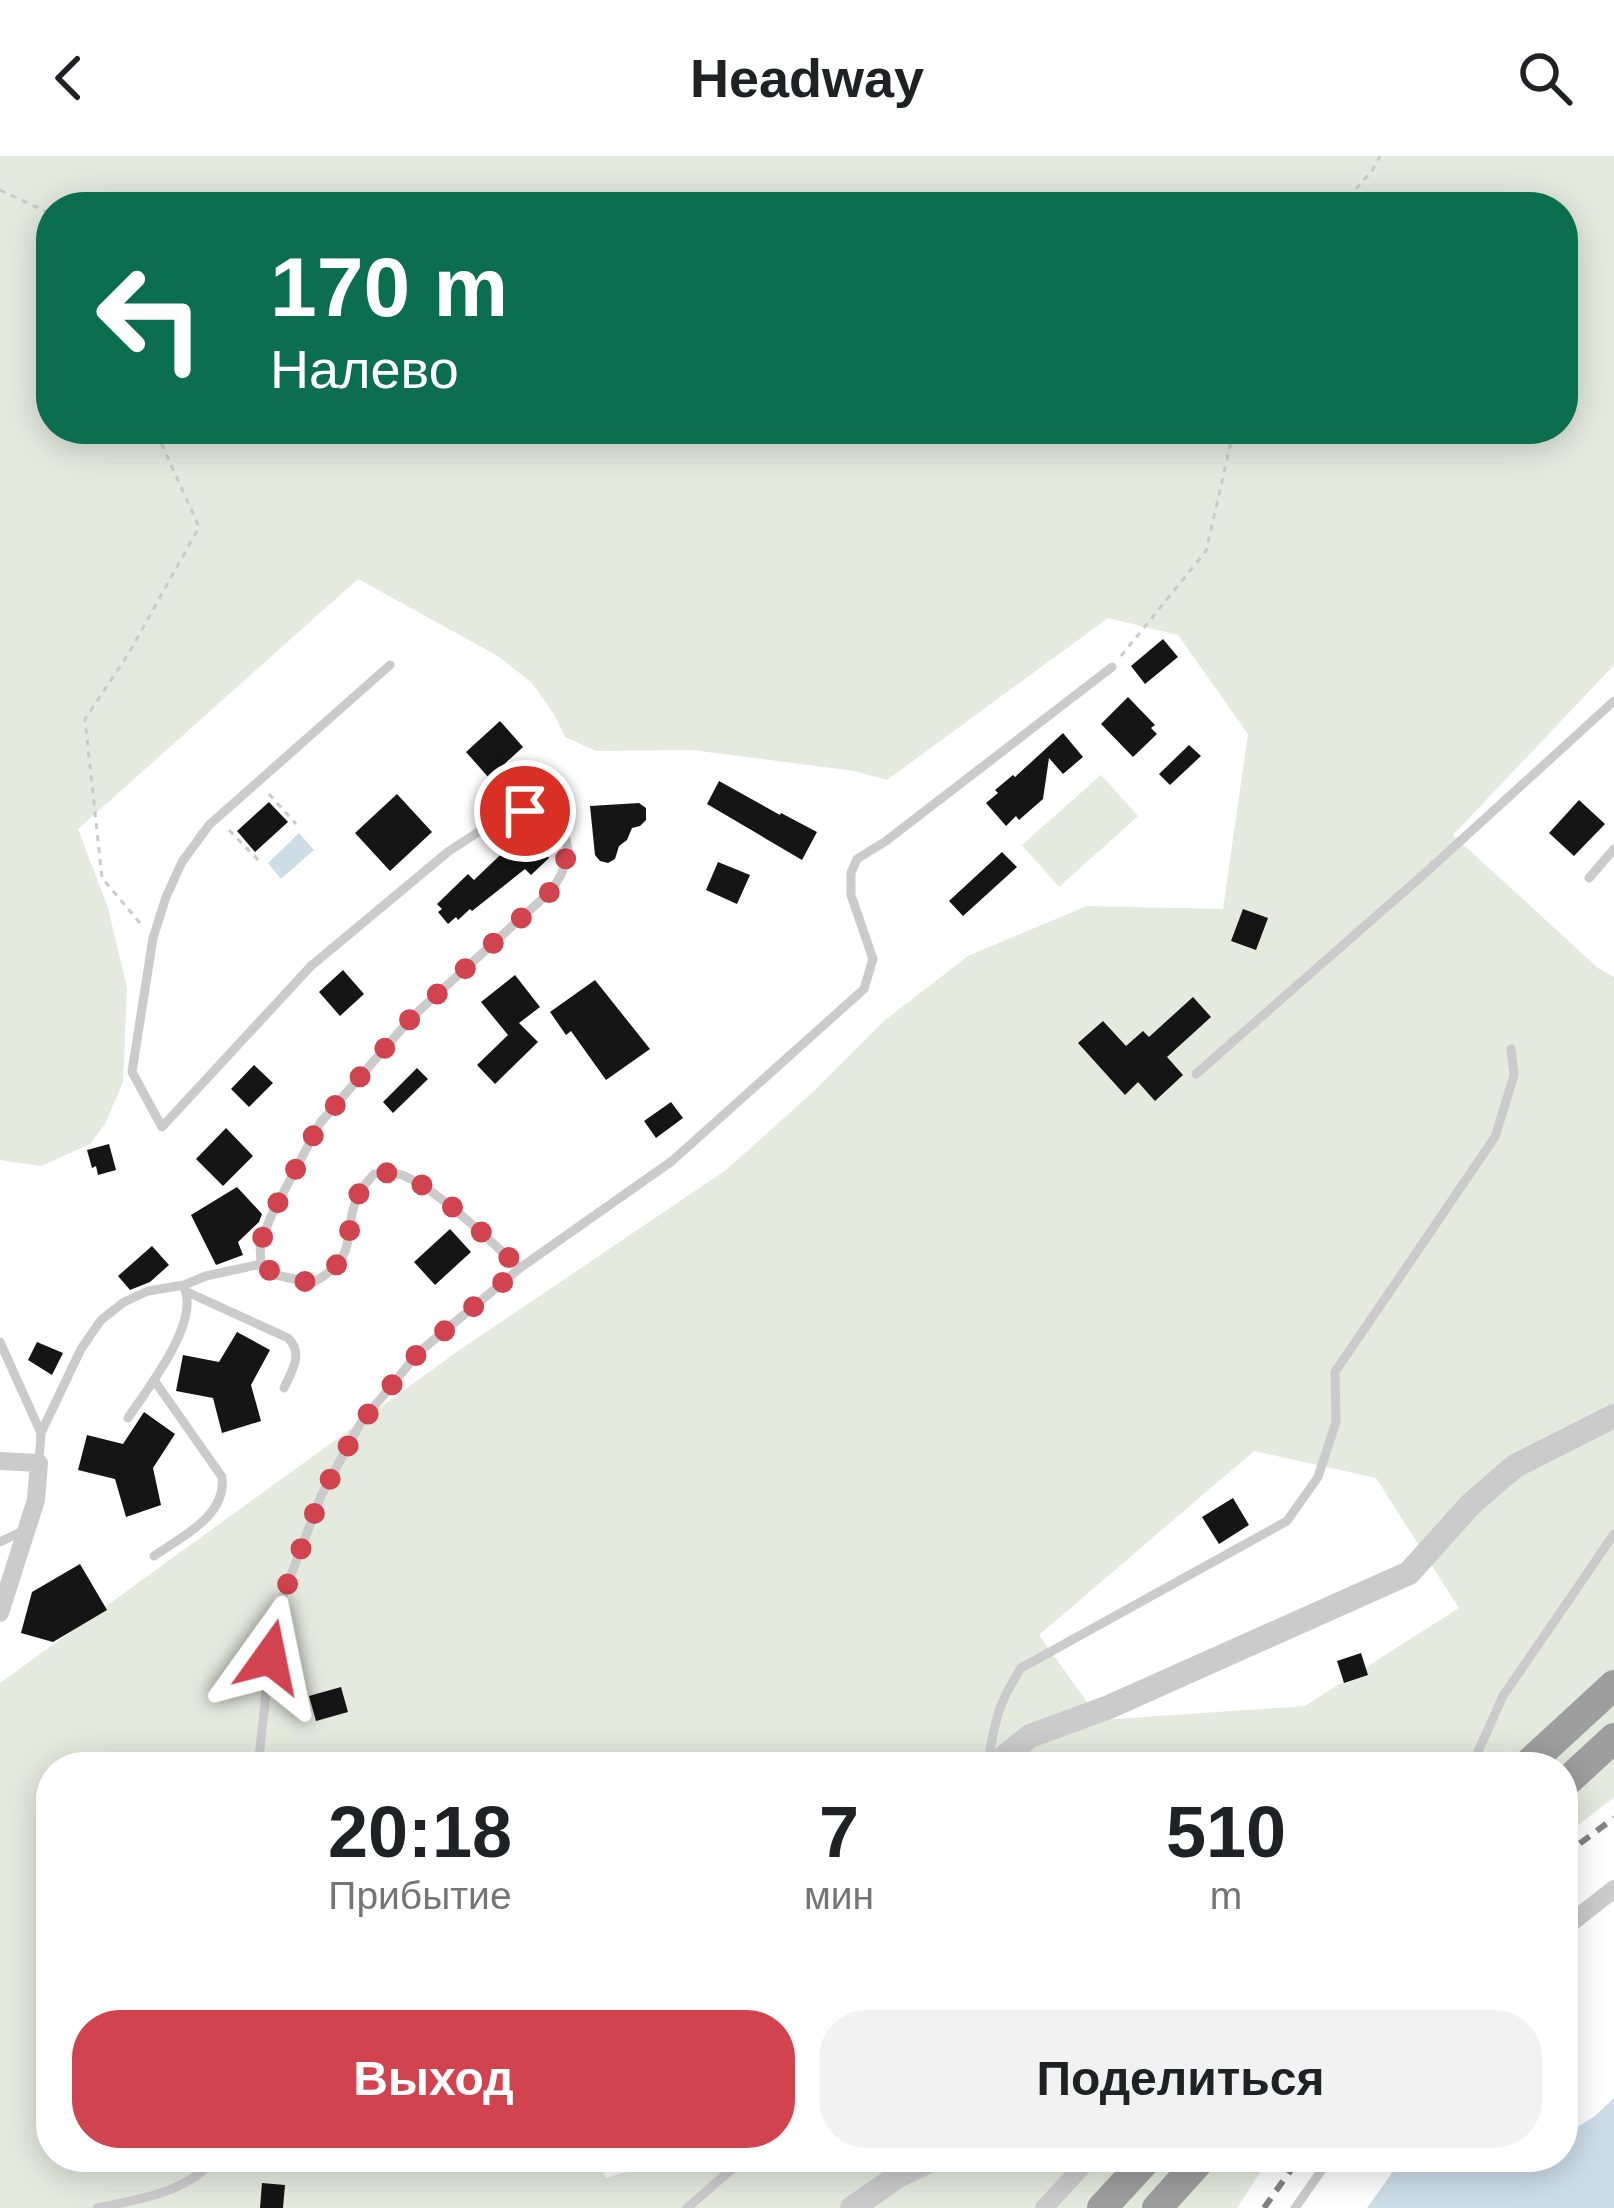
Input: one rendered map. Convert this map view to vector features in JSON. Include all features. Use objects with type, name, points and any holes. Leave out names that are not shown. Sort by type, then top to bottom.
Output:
[{"type":"highway","points":[[1541,1752],[1614,1684]]},
{"type":"highway","points":[[1578,1771],[1614,1738]]},
{"type":"highway","points":[[1102,2208],[1135,2172]]},
{"type":"highway","points":[[1157,2208],[1189,2172]]},
{"type":"street","points":[[1009,1752],[1030,1736],[1108,1707],[1409,1573],[1472,1504],[1515,1466],[1614,1416]]},
{"type":"street","points":[[0,1461],[39,1463],[36,1500],[0,1612]]},
{"type":"street","points":[[1578,1917],[1614,1889]]},
{"type":"street","points":[[853,2208],[906,2172]]},
{"type":"street","points":[[1044,2208],[1077,2172]]},
{"type":"lane","points":[[261,1264],[260,1244],[272,1214],[320,1123],[412,1017],[551,891],[568,854],[557,824],[543,814],[525,811],[508,813],[449,851],[311,967],[162,1127],[132,1072],[153,938],[182,862],[218,817],[391,665]]},
{"type":"lane","points":[[260,1752],[274,1620],[321,1496],[360,1424],[418,1353],[520,1268],[672,1161],[864,988],[874,959],[851,895],[851,873],[857,859],[1112,667]]},
{"type":"lane","points":[[1196,1074],[1614,701]]},
{"type":"lane","points":[[258,782],[269,794]]},
{"type":"lane","points":[[218,817],[229,830]]},
{"type":"lane","points":[[1589,878],[1614,850]]},
{"type":"lane","points":[[991,1752],[995,1714],[1021,1668],[1287,1521],[1318,1477],[1336,1422],[1336,1372],[1495,1137],[1514,1075],[1511,1049]]},
{"type":"lane","points":[[39,1463],[41,1432],[81,1349],[101,1320],[148,1291],[185,1288],[206,1276],[261,1264],[276,1275],[312,1283],[330,1274],[344,1255],[359,1193],[374,1174],[395,1173],[422,1187],[457,1211],[520,1268]]},
{"type":"lane","points":[[128,1418],[186,1320],[185,1288]]},
{"type":"lane","points":[[185,1288],[288,1337],[297,1358],[284,1388]]},
{"type":"lane","points":[[0,1342],[41,1432]]},
{"type":"lane","points":[[154,1380],[222,1477],[224,1487],[206,1519],[154,1556]]},
{"type":"lane","points":[[0,1542],[25,1530]]},
{"type":"lane","points":[[1478,1752],[1503,1696],[1614,1534]]},
{"type":"lane","points":[[98,2208],[141,2199],[199,2172]]},
{"type":"lane","points":[[687,2208],[729,2172]]},
{"type":"lane","points":[[1295,2208],[1320,2172]]},
{"type":"path","points":[[1354,192],[1380,156]]},
{"type":"path","points":[[0,190],[36,207]]},
{"type":"path","points":[[153,938],[102,878],[85,718],[129,653],[199,527],[162,444]]},
{"type":"path","points":[[1112,667],[1206,551],[1231,444]]},
{"type":"path","points":[[269,794],[296,824]]},
{"type":"path","points":[[229,830],[259,862]]},
{"type":"shaded area","points":[[0,156],[1614,156],[1614,665],[1453,835],[1598,968],[1614,977],[1614,1797],[1578,1825],[1578,1752],[36,1752],[36,2172],[603,2172],[606,2178],[626,2172],[1260,2172],[1237,2208],[0,2208],[0,1683],[458,1351],[726,1170],[884,1021],[968,956],[1087,906],[1223,909],[1248,734],[1178,635],[1108,618],[887,780],[855,771],[692,750],[596,751],[565,737],[532,683],[498,656],[358,579],[78,829],[108,908],[127,988],[123,1082],[105,1124],[90,1144],[41,1166],[0,1160]],"holes":[[[1254,1451],[1376,1478],[1459,1608],[1305,1706],[1100,1720],[1039,1635]]]},
{"type":"shaded area","points":[[1101,775],[1138,816],[1059,887],[1022,845]]},
{"type":"water","points":[[299,833],[314,850],[281,879],[268,863]]},
{"type":"water","points":[[1614,2098],[1614,2208],[1367,2208],[1393,2172],[1578,2172],[1578,2125]]},
{"type":"building","points":[[1163,639],[1178,657],[1145,684],[1131,666]]},
{"type":"building","points":[[1128,697],[1155,725],[1151,728],[1157,734],[1133,757],[1101,724]]},
{"type":"building","points":[[500,721],[523,747],[489,778],[466,752]]},
{"type":"building","points":[[1063,733],[1083,757],[1063,774],[1049,758],[1043,799],[1006,826],[986,803]]},
{"type":"building","points":[[1189,745],[1201,756],[1170,785],[1159,774]]},
{"type":"building","points":[[719,781],[817,832],[802,860],[707,804]]},
{"type":"building","points":[[397,794],[432,832],[390,871],[355,833]]},
{"type":"building","points":[[1579,800],[1605,824],[1574,856],[1549,833]]},
{"type":"building","points":[[269,802],[288,822],[255,852],[237,831]]},
{"type":"building","points":[[639,803],[646,808],[646,820],[632,828],[615,859],[600,861],[595,855],[590,806]]},
{"type":"building","points":[[527,835],[549,858],[531,875],[525,869],[448,924],[437,904],[468,874],[474,880]]},
{"type":"building","points":[[1002,852],[1017,867],[963,916],[949,901]]},
{"type":"building","points":[[718,862],[750,875],[737,904],[706,890]]},
{"type":"building","points":[[1243,909],[1268,918],[1256,950],[1231,941]]},
{"type":"building","points":[[343,970],[364,994],[340,1016],[319,992]]},
{"type":"building","points":[[515,975],[540,1007],[519,1023],[538,1042],[495,1084],[477,1065],[508,1035],[481,1002]]},
{"type":"building","points":[[595,980],[650,1049],[606,1080],[571,1031],[566,1035],[550,1012]]},
{"type":"building","points":[[1193,997],[1211,1017],[1167,1057],[1183,1075],[1155,1101],[1138,1082],[1125,1095],[1078,1043],[1103,1021],[1126,1046],[1143,1031],[1149,1037]]},
{"type":"building","points":[[254,1065],[273,1083],[249,1107],[231,1089]]},
{"type":"building","points":[[417,1068],[428,1079],[393,1113],[383,1102]]},
{"type":"building","points":[[671,1102],[683,1118],[656,1138],[644,1121]]},
{"type":"building","points":[[226,1128],[253,1156],[223,1186],[196,1159]]},
{"type":"building","points":[[109,1144],[116,1170],[98,1175],[87,1150]]},
{"type":"building","points":[[237,1187],[262,1214],[238,1242],[243,1255],[216,1265],[191,1215]]},
{"type":"building","points":[[450,1229],[471,1252],[435,1285],[414,1262]]},
{"type":"building","points":[[152,1246],[169,1265],[150,1282],[130,1290],[118,1276]]},
{"type":"building","points":[[237,1332],[270,1350],[251,1385],[261,1421],[222,1433],[213,1398],[176,1391],[183,1355],[219,1362]]},
{"type":"building","points":[[37,1342],[63,1353],[52,1375],[28,1360]]},
{"type":"building","points":[[144,1412],[175,1434],[153,1468],[161,1505],[126,1517],[115,1479],[78,1470],[87,1435],[123,1444]]},
{"type":"building","points":[[1233,1498],[1249,1525],[1219,1544],[1202,1517]]},
{"type":"building","points":[[80,1564],[107,1610],[53,1642],[21,1633],[32,1592]]},
{"type":"building","points":[[1361,1653],[1368,1675],[1344,1683],[1337,1661]]},
{"type":"building","points":[[341,1687],[348,1712],[316,1721],[309,1696]]},
{"type":"building","points":[[262,2183],[285,2185],[283,2208],[260,2208]]},
{"type":"railway","points":[[1578,1845],[1614,1818]]},
{"type":"railway","points":[[1264,2208],[1289,2172]]},
{"type":"route","points":[[270,1657],[274,1620],[321,1496],[360,1424],[418,1353],[520,1268],[457,1211],[395,1173],[374,1174],[359,1193],[344,1255],[330,1274],[312,1283],[276,1275],[261,1264],[260,1244],[320,1123],[412,1017],[551,891],[561,875],[568,854],[566,839],[543,814],[525,811]]}]
